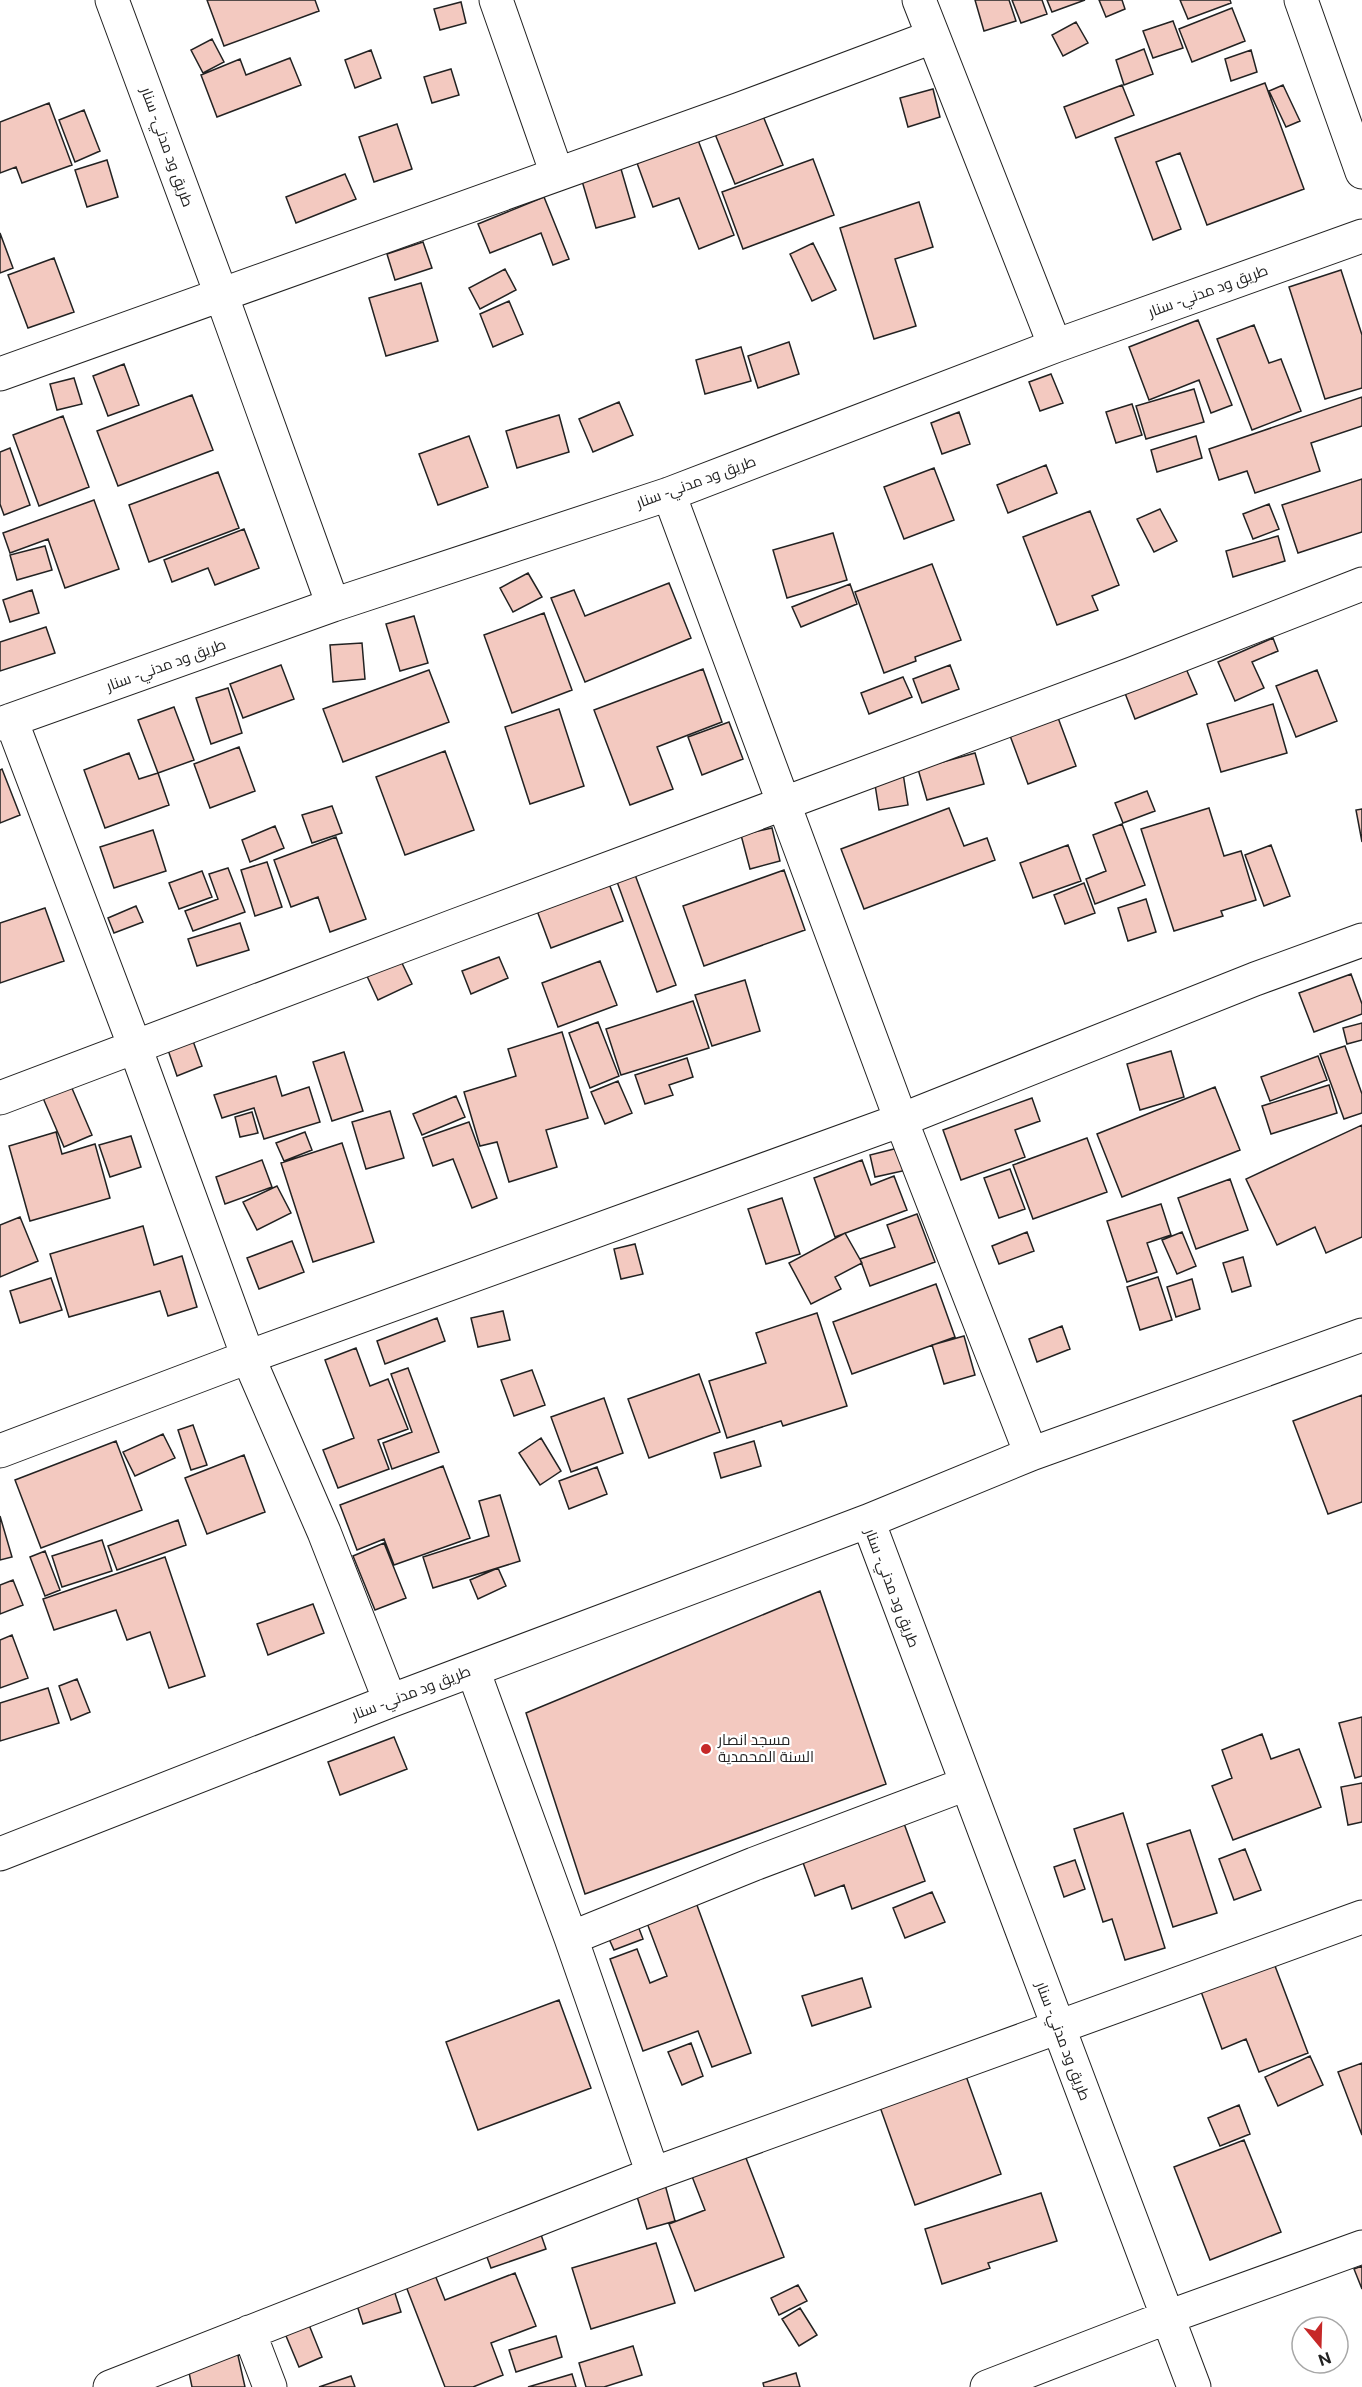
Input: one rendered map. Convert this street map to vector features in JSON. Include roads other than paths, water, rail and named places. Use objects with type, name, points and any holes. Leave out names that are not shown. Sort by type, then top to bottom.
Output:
[{"type":"street","name":"طريق ود مدني - سنار","points":[[112,0],[333,605]]},
{"type":"street","points":[[495,0],[556,174]]},
{"type":"street","points":[[919,0],[1055,346]]},
{"type":"street","points":[[1301,0],[1362,172]]},
{"type":"street","points":[[0,374],[740,109],[932,37]]},
{"type":"street","name":"طريق ود مدني - سنار","points":[[6,722],[333,605],[669,494],[1055,346],[1362,236]]},
{"type":"street","points":[[669,494],[901,1120],[1031,1454]]},
{"type":"street","points":[[0,1098],[1143,670],[1362,584]]},
{"type":"street","points":[[6,722],[135,1047],[248,1357],[324,1532],[390,1701]]},
{"type":"street","points":[[0,1451],[248,1357],[901,1120],[1254,979],[1362,940]]},
{"type":"street","points":[[868,1521],[1031,1454],[1362,1335]]},
{"type":"street","name":"طريق ود مدني - سنار","points":[[0,1854],[390,1701],[868,1521],[1194,2387]]},
{"type":"street","points":[[472,1670],[571,1938],[653,2174]]},
{"type":"street","points":[[571,1938],[754,1864],[966,1784]]},
{"type":"street","points":[[110,2387],[653,2174],[1362,1917]]},
{"type":"street","points":[[987,2387],[1168,2317],[1362,2247]]},
{"type":"street","points":[[249,2332],[270,2387]]},
{"type":"place","name":"مسجد انصار السنة المحمدية","points":[[706,1749]]}]
